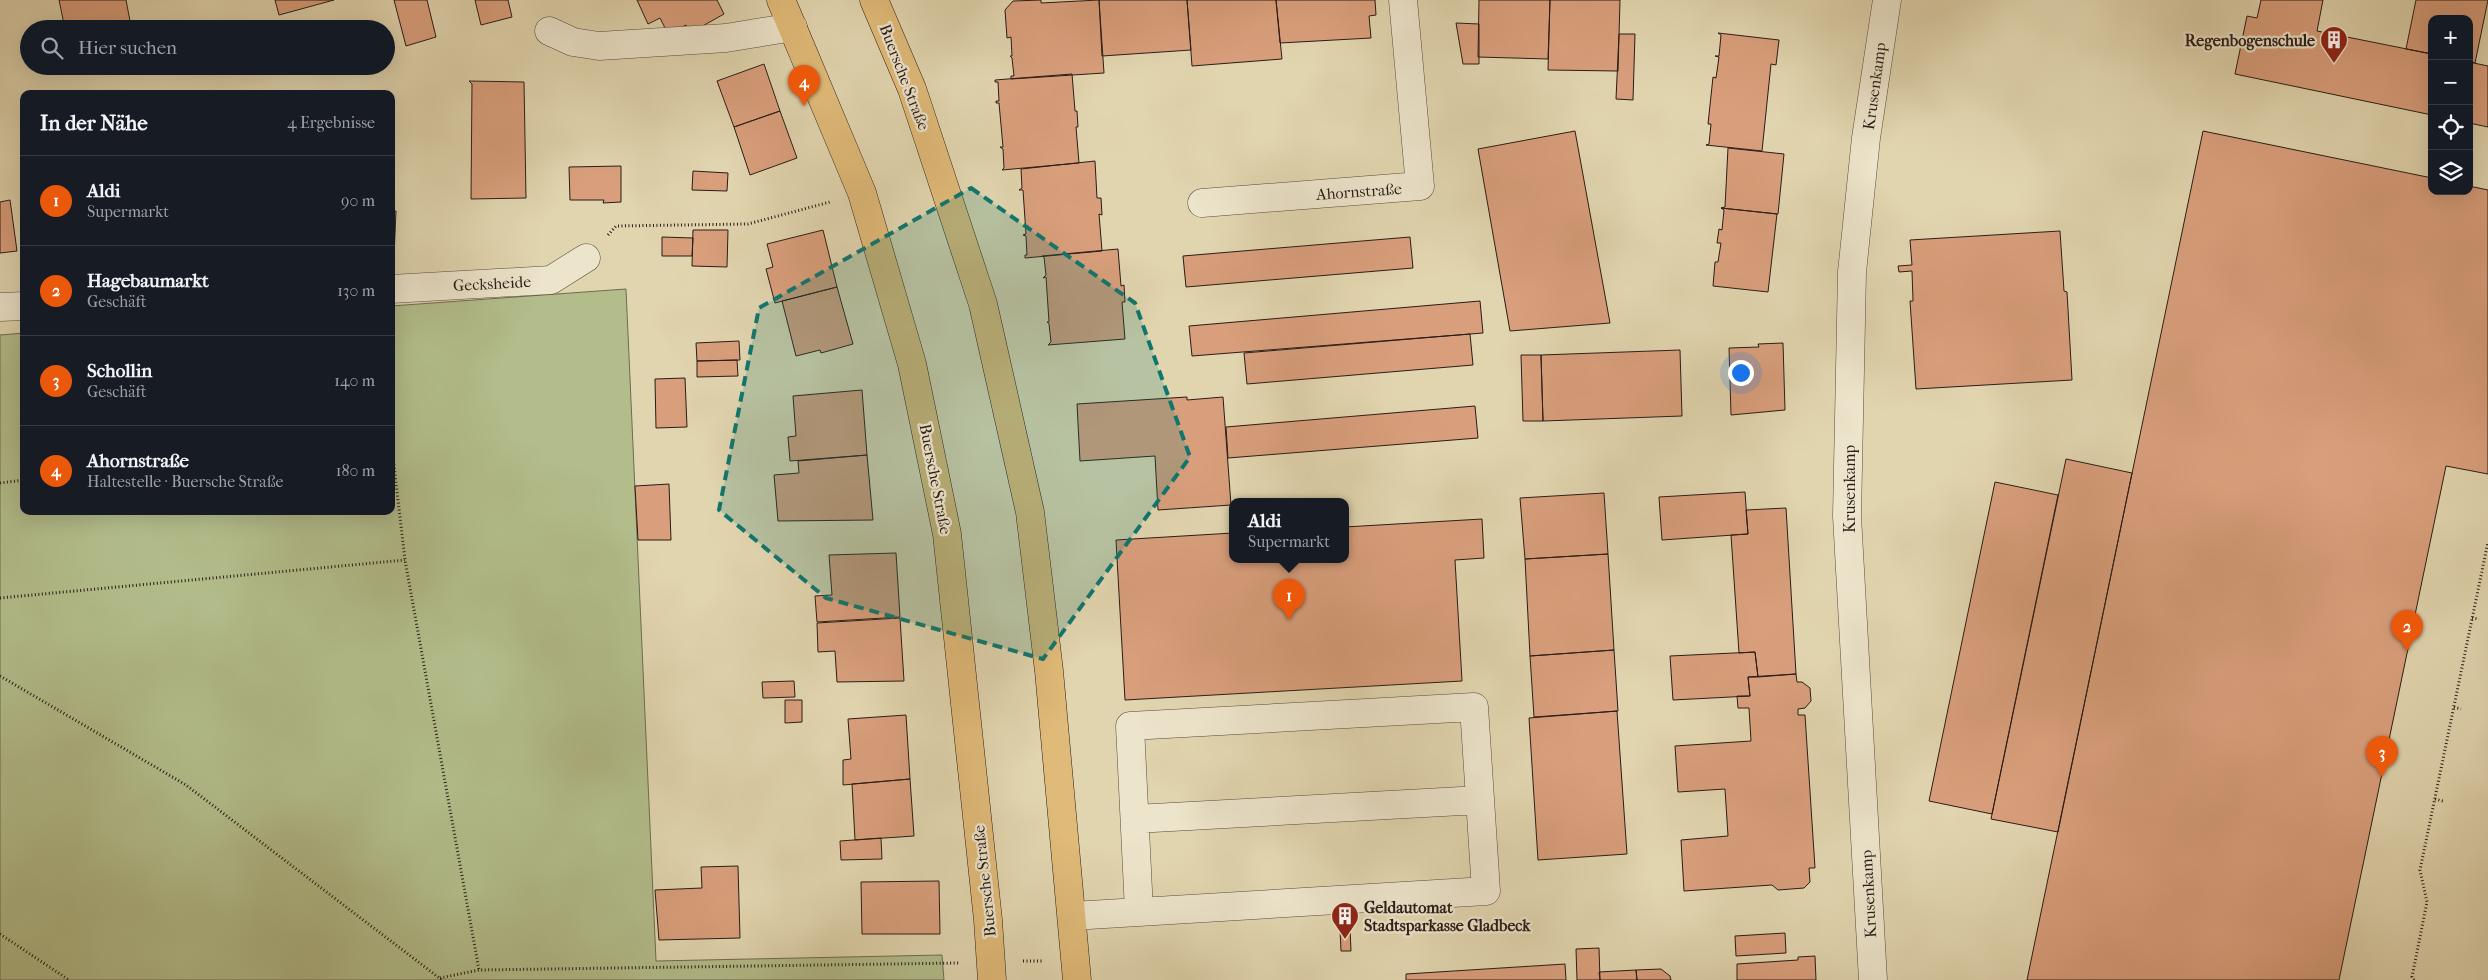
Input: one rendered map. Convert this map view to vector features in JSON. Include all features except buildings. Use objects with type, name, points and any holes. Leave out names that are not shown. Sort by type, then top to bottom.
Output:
[{"type":"main road","name":"Buersche Straße","points":[[781,0],[862,193],[912,364],[948,534],[992,971]]},
{"type":"main road","name":"Buersche Straße","points":[[874,0],[912,89],[983,304],[1030,512],[1049,671],[1076,970]]},
{"type":"street","name":"Ahornstraße","points":[[1202,203],[1420,186],[1403,0]]},
{"type":"street","name":"Krusenkamp","points":[[1873,980],[1847,516],[1852,272],[1882,1]]},
{"type":"street","points":[[549,31],[573,42],[599,46],[726,38],[793,27]]},
{"type":"street","name":"Gecksheide","points":[[395,289],[551,280],[586,258]]},
{"type":"street","points":[[0,308],[20,306]]},
{"type":"street","points":[[1072,916],[1140,912],[1486,891],[1474,707],[1130,726],[1140,912]]},
{"type":"street","points":[[1135,819],[1480,800]]},
{"type":"path","points":[[586,258],[616,226],[748,224],[862,193]]},
{"type":"path","points":[[395,472],[406,560],[479,970]]},
{"type":"path","points":[[0,483],[20,480]]},
{"type":"path","points":[[2414,980],[2412,977],[2427,902],[2420,870],[2488,542]]},
{"type":"path","points":[[0,598],[406,560]]},
{"type":"path","points":[[2472,618],[2479,619]]},
{"type":"path","points":[[0,676],[186,785],[441,979],[479,970],[1076,970]]},
{"type":"path","points":[[2454,707],[2461,709]]},
{"type":"path","points":[[2435,799],[2443,801]]},
{"type":"path","points":[[0,934],[69,980]]},
{"type":"highlighted area","points":[[971,188],[1135,303],[1190,457],[1043,659],[826,598],[719,510],[759,308]]},
{"type":"green space","points":[[626,289],[656,961],[942,955],[944,980],[0,980],[0,335],[20,333],[20,515],[395,515],[395,306]]},
{"type":"place","name":"Regenbogenschule","points":[[2334,64]]},
{"type":"place","name":"Ahornstraße","points":[[804,106]]},
{"type":"place","name":"Aldi","points":[[1289,620]]},
{"type":"place","name":"Hagebaumarkt","points":[[2407,651]]},
{"type":"place","name":"Schollin","points":[[2382,777]]},
{"type":"place","name":"Geldautomat Stadtsparkasse Gladbeck","points":[[1345,940]]}]
